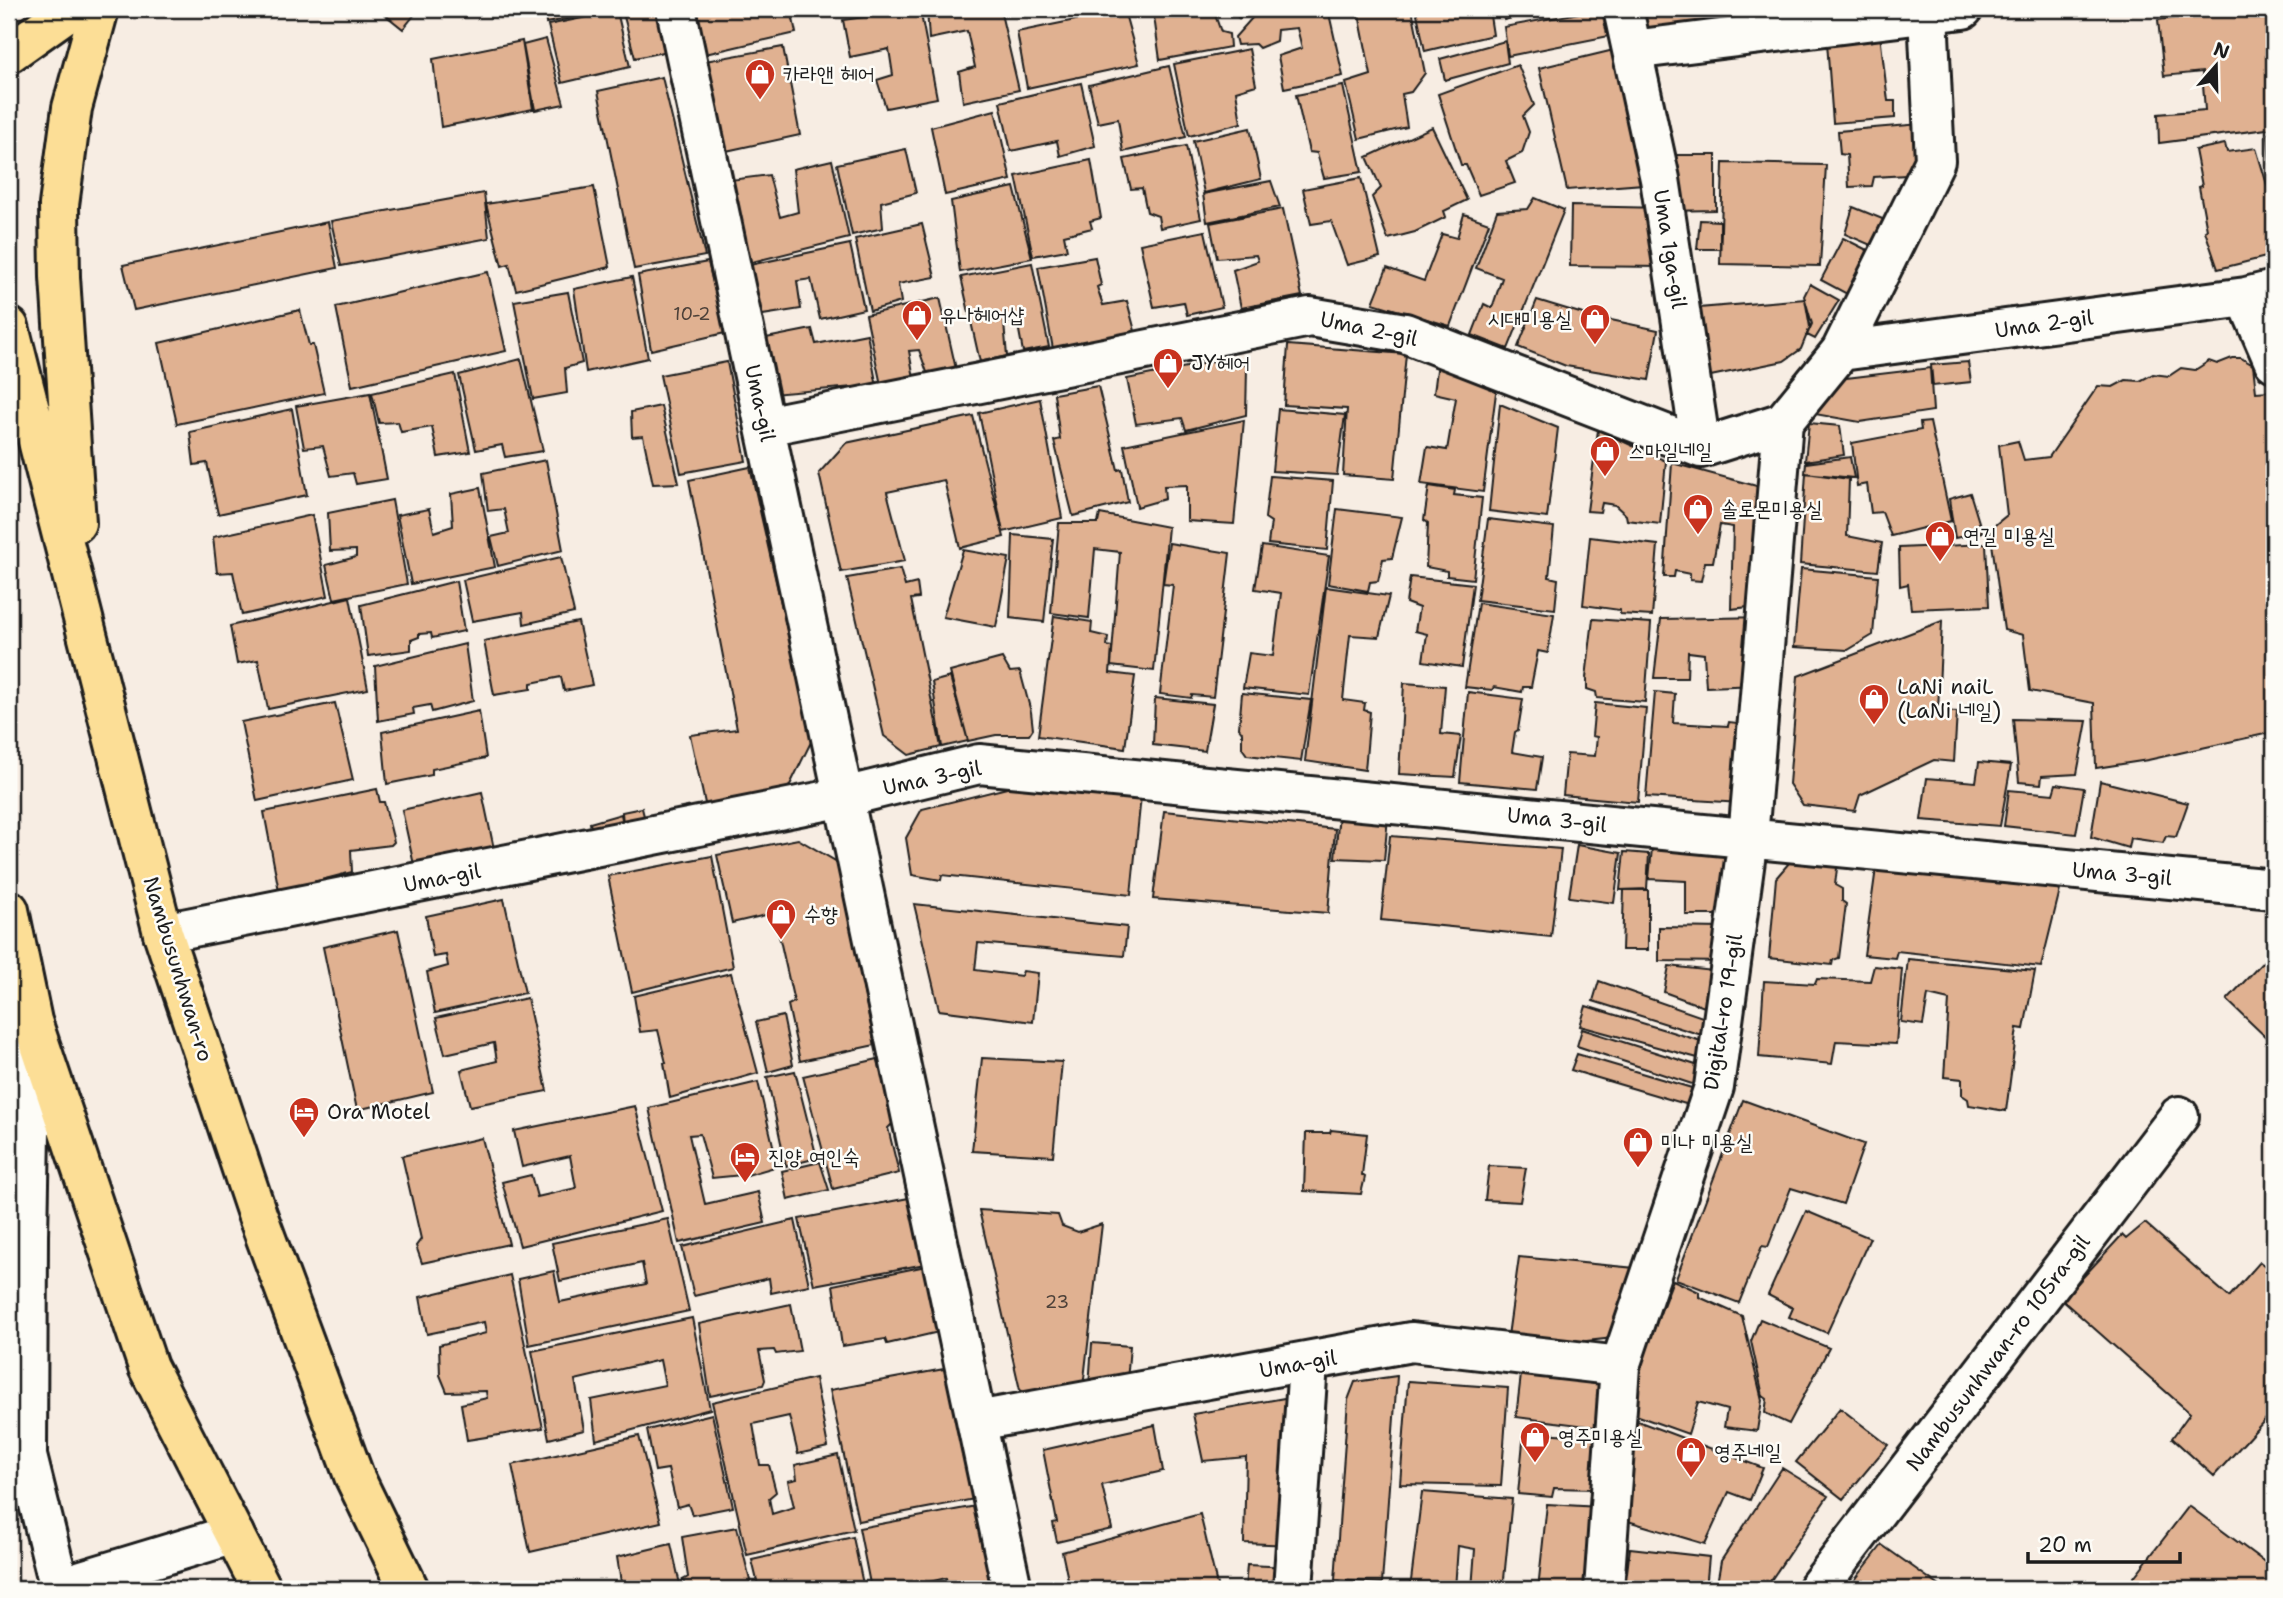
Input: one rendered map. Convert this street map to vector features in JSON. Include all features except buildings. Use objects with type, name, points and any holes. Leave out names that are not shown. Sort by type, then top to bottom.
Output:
[{"type":"main road","points":[[9,53],[71,9]]},
{"type":"main road","points":[[82,616],[60,277],[59,205],[72,107],[99,9]]},
{"type":"main road","name":"Nambusunhwan-ro","points":[[9,327],[163,933],[257,1214],[354,1476],[409,1589]]},
{"type":"main road","points":[[9,910],[32,1021],[148,1367],[262,1589]]},
{"type":"street","name":"Uma-gil","points":[[676,9],[1013,1589]]},
{"type":"street","name":"Uma 1ga-gil","points":[[1623,9],[1660,179],[1701,448]]},
{"type":"street","points":[[1632,50],[1946,11],[1935,161],[1841,351],[1783,422],[1701,448]]},
{"type":"street","name":"Uma 2-gil","points":[[1841,351],[2260,294],[2274,362]]},
{"type":"street","name":"Uma 2-gil","points":[[765,426],[1310,317],[1405,333],[1701,448]]},
{"type":"street","name":"Digital-ro 19-gil","points":[[1604,1589],[1620,1366],[1714,1087],[1748,838],[1783,422]]},
{"type":"street","name":"Uma 3-gil","points":[[844,797],[979,764],[1748,838],[2271,878]]},
{"type":"street","name":"Uma-gil","points":[[163,933],[844,797]]},
{"type":"street","points":[[32,1021],[27,1456],[59,1588],[234,1534]]},
{"type":"street","name":"Nambusunhwan-ro 105ra-gil","points":[[1817,1589],[2179,1116]]},
{"type":"street","name":"Uma-gil","points":[[976,1420],[1308,1363],[1410,1342],[1620,1366]]},
{"type":"street","points":[[1293,1589],[1308,1363]]},
{"type":"place","name":"카라앤 헤어","points":[[760,101]]},
{"type":"place","name":"유나헤어샵","points":[[917,342]]},
{"type":"place","name":"시대미용실","points":[[1595,346]]},
{"type":"place","name":"JY헤어","points":[[1168,390]]},
{"type":"place","name":"스마일네일","points":[[1605,478]]},
{"type":"place","name":"솔로몬미용실","points":[[1698,536]]},
{"type":"place","name":"연길 미용실","points":[[1940,563]]},
{"type":"place","name":"LaNi naiL (LaNi 네일)","points":[[1874,726]]},
{"type":"place","name":"수향","points":[[781,941]]},
{"type":"place","name":"Ora Motel","points":[[304,1139]]},
{"type":"place","name":"미나 미용실","points":[[1638,1169]]},
{"type":"place","name":"진양 여인숙","points":[[745,1184]]},
{"type":"place","name":"영주미용실","points":[[1535,1464]]},
{"type":"place","name":"영주네일","points":[[1691,1479]]}]
